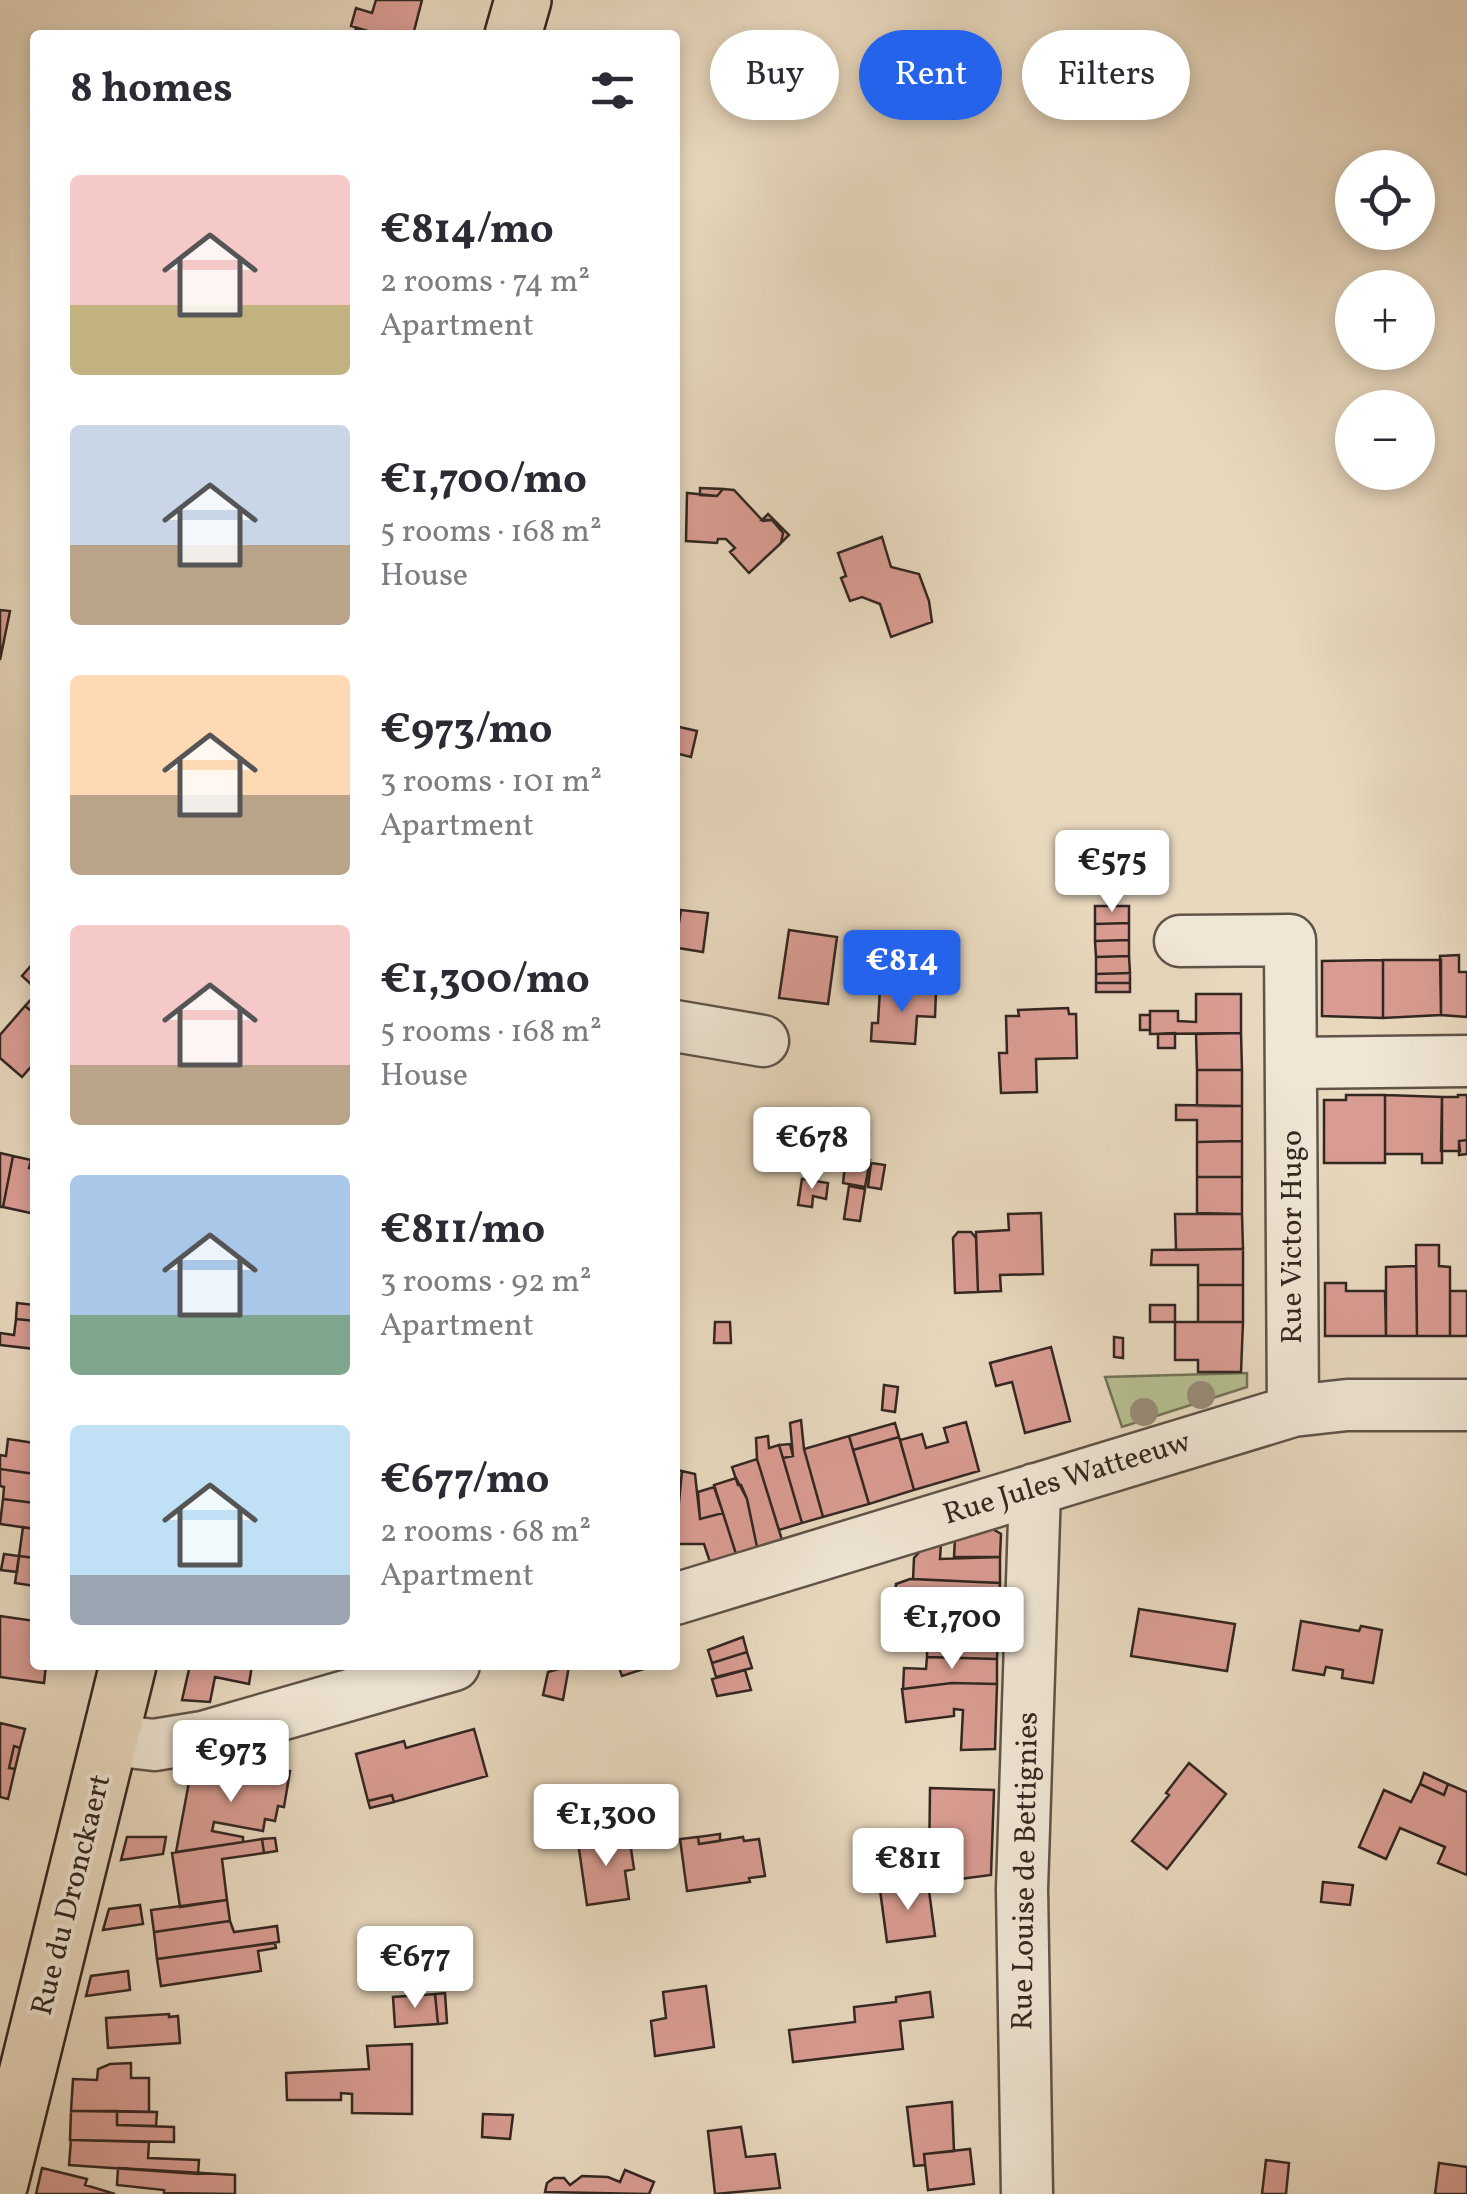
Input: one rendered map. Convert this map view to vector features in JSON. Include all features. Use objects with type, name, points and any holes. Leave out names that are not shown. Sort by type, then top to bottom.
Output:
[{"type":"main road","points":[[514,30],[523,0]]},
{"type":"main road","name":"Rue du Dronckaert","points":[[0,2183],[127,1670]]},
{"type":"street","name":"Rue Victor Hugo","points":[[1180,941],[1290,940],[1293,1411]]},
{"type":"street","points":[[680,1027],[763,1040]]},
{"type":"street","points":[[1292,1063],[1467,1061]]},
{"type":"street","name":"Rue Jules Watteeuw","points":[[680,1596],[1293,1411],[1347,1405],[1467,1405]]},
{"type":"street","name":"Rue Louise de Bettignies","points":[[1027,2194],[1022,1889],[1035,1489]]},
{"type":"street","points":[[111,1740],[154,1745],[203,1736],[436,1670]]},
{"type":"green space","points":[[1247,1373],[1247,1387],[1122,1427],[1105,1377]]},
{"type":"building","points":[[376,0],[422,0],[414,30],[364,30],[351,26],[356,8],[372,13]]},
{"type":"building","points":[[700,488],[723,489],[717,496],[700,495]]},
{"type":"building","points":[[723,489],[734,490],[763,521],[772,520],[783,533],[781,543],[749,573],[730,552],[735,548],[726,539],[718,539],[717,543],[686,541],[687,493],[717,496]]},
{"type":"building","points":[[768,514],[789,535],[781,543],[783,533],[772,520],[762,520]]},
{"type":"building","points":[[882,537],[891,567],[919,574],[932,622],[891,637],[880,604],[862,597],[850,601],[841,578],[846,576],[838,553]]},
{"type":"building","points":[[0,610],[10,611],[0,660]]},
{"type":"building","points":[[680,727],[697,731],[691,757],[680,754]]},
{"type":"building","points":[[1095,906],[1129,906],[1129,923],[1095,924]]},
{"type":"building","points":[[681,910],[708,913],[703,952],[680,948]]},
{"type":"building","points":[[1129,923],[1129,940],[1095,941],[1095,924]]},
{"type":"building","points":[[789,930],[837,937],[828,1004],[779,998]]},
{"type":"building","points":[[1129,940],[1129,956],[1096,957],[1095,941]]},
{"type":"building","points":[[1459,955],[1459,972],[1467,972],[1467,1017],[1441,1015],[1440,956]]},
{"type":"building","points":[[1129,956],[1130,973],[1096,974],[1096,957]]},
{"type":"building","points":[[1383,960],[1383,1018],[1322,1016],[1322,961]]},
{"type":"building","points":[[1383,960],[1441,960],[1441,1015],[1383,1018]]},
{"type":"building","points":[[30,967],[30,983],[22,976]]},
{"type":"building","points":[[1130,973],[1130,983],[1096,983],[1096,974]]},
{"type":"building","points":[[1096,983],[1130,983],[1130,992],[1096,992]]},
{"type":"building","points":[[880,989],[936,992],[935,1017],[917,1016],[915,1044],[871,1041],[872,1023],[878,1023]]},
{"type":"building","points":[[1196,994],[1241,994],[1241,1033],[1150,1034],[1150,1011],[1178,1011],[1178,1021],[1196,1022]]},
{"type":"building","points":[[25,1006],[30,1010],[30,1068],[22,1077],[0,1058],[0,1035]]},
{"type":"building","points":[[1068,1008],[1069,1014],[1076,1014],[1077,1058],[1036,1059],[1037,1092],[1001,1093],[999,1053],[1007,1053],[1006,1016],[1019,1016],[1018,1010]]},
{"type":"building","points":[[1140,1015],[1150,1015],[1150,1030],[1140,1030]]},
{"type":"building","points":[[1175,1033],[1175,1048],[1158,1048],[1158,1034]]},
{"type":"building","points":[[1241,1033],[1242,1070],[1197,1070],[1196,1034]]},
{"type":"building","points":[[1197,1070],[1242,1070],[1242,1106],[1197,1106]]},
{"type":"building","points":[[1346,1095],[1385,1095],[1385,1163],[1324,1163],[1324,1100],[1346,1100]]},
{"type":"building","points":[[1385,1095],[1442,1097],[1442,1163],[1422,1163],[1422,1154],[1385,1154]]},
{"type":"building","points":[[1467,1095],[1467,1140],[1459,1141],[1460,1151],[1441,1151],[1442,1097]]},
{"type":"building","points":[[1176,1105],[1242,1106],[1242,1141],[1197,1142],[1197,1120],[1176,1120]]},
{"type":"building","points":[[853,1132],[869,1134],[866,1157],[849,1154]]},
{"type":"building","points":[[1467,1140],[1467,1154],[1459,1155],[1459,1141]]},
{"type":"building","points":[[1242,1141],[1242,1177],[1197,1177],[1197,1142]]},
{"type":"building","points":[[0,1153],[13,1156],[3,1207],[0,1207]]},
{"type":"building","points":[[13,1156],[30,1160],[30,1213],[3,1207]]},
{"type":"building","points":[[846,1157],[870,1160],[865,1187],[843,1183]]},
{"type":"building","points":[[871,1163],[885,1165],[881,1189],[868,1187]]},
{"type":"building","points":[[1197,1177],[1242,1177],[1242,1214],[1197,1213]]},
{"type":"building","points":[[802,1179],[828,1183],[826,1199],[813,1196],[812,1207],[798,1205]]},
{"type":"building","points":[[849,1186],[865,1189],[860,1221],[844,1219]]},
{"type":"building","points":[[1041,1213],[1043,1274],[1000,1275],[1001,1291],[978,1292],[976,1232],[1009,1230],[1008,1214]]},
{"type":"building","points":[[1175,1214],[1242,1214],[1243,1249],[1176,1250]]},
{"type":"building","points":[[958,1232],[971,1232],[976,1238],[978,1292],[955,1293],[953,1238]]},
{"type":"building","points":[[1416,1245],[1439,1245],[1439,1266],[1450,1267],[1450,1336],[1417,1336]]},
{"type":"building","points":[[1243,1249],[1243,1285],[1198,1285],[1198,1265],[1151,1265],[1152,1250]]},
{"type":"building","points":[[1416,1266],[1417,1336],[1386,1336],[1386,1267]]},
{"type":"building","points":[[1325,1283],[1346,1283],[1346,1291],[1385,1291],[1386,1336],[1325,1336]]},
{"type":"building","points":[[1198,1285],[1243,1285],[1243,1322],[1198,1322]]},
{"type":"building","points":[[1450,1291],[1467,1291],[1467,1336],[1450,1336]]},
{"type":"building","points":[[17,1303],[30,1304],[30,1320],[16,1319]]},
{"type":"building","points":[[1150,1305],[1175,1305],[1175,1322],[1150,1322]]},
{"type":"building","points":[[16,1319],[30,1320],[30,1348],[0,1345],[0,1333],[14,1335]]},
{"type":"building","points":[[715,1322],[730,1322],[731,1343],[714,1343]]},
{"type":"building","points":[[1175,1322],[1243,1322],[1241,1372],[1198,1372],[1198,1360],[1175,1360]]},
{"type":"building","points":[[1114,1337],[1123,1338],[1123,1358],[1114,1357]]},
{"type":"building","points":[[1051,1347],[1070,1421],[1025,1433],[1012,1382],[996,1386],[990,1363]]},
{"type":"building","points":[[884,1385],[898,1387],[895,1412],[882,1410]]},
{"type":"building","points":[[801,1420],[804,1449],[823,1517],[802,1523],[783,1458],[793,1456],[790,1423]]},
{"type":"building","points":[[966,1422],[979,1471],[914,1490],[900,1440],[922,1434],[926,1448],[948,1442],[944,1428]]},
{"type":"building","points":[[895,1423],[899,1437],[853,1450],[849,1436]]},
{"type":"building","points":[[768,1436],[769,1448],[779,1445],[802,1523],[779,1530],[757,1459],[756,1438]]},
{"type":"building","points":[[849,1436],[869,1504],[823,1517],[804,1449]]},
{"type":"building","points":[[899,1437],[914,1490],[869,1504],[853,1450]]},
{"type":"building","points":[[8,1439],[30,1442],[30,1473],[0,1469],[0,1455],[6,1456]]},
{"type":"building","points":[[790,1444],[793,1456],[783,1458],[779,1445]]},
{"type":"building","points":[[757,1459],[782,1540],[757,1547],[747,1499],[732,1467]]},
{"type":"building","points":[[0,1469],[30,1473],[30,1502],[3,1499],[4,1487],[0,1486]]},
{"type":"building","points":[[682,1471],[695,1474],[700,1519],[723,1513],[736,1554],[710,1562],[704,1544],[680,1544]]},
{"type":"building","points":[[736,1478],[747,1499],[757,1547],[736,1554],[714,1485]]},
{"type":"building","points":[[714,1487],[723,1513],[700,1519],[698,1492]]},
{"type":"building","points":[[3,1499],[30,1502],[30,1528],[0,1524]]},
{"type":"building","points":[[23,1527],[30,1528],[30,1557],[19,1556]]},
{"type":"building","points":[[991,1528],[1001,1534],[1000,1557],[954,1557],[955,1538]]},
{"type":"building","points":[[941,1543],[940,1559],[1000,1557],[1000,1583],[913,1579],[914,1558],[922,1549]]},
{"type":"building","points":[[4,1554],[19,1556],[17,1572],[1,1570]]},
{"type":"building","points":[[19,1556],[30,1557],[30,1585],[15,1583]]},
{"type":"building","points":[[910,1579],[1000,1583],[999,1607],[928,1604],[928,1598],[895,1597],[896,1584]]},
{"type":"building","points":[[928,1604],[999,1607],[998,1633],[903,1628],[904,1615],[927,1617]]},
{"type":"building","points":[[1139,1609],[1235,1624],[1227,1671],[1131,1656]]},
{"type":"building","points":[[0,1616],[30,1620],[30,1670],[45,1670],[44,1683],[0,1677]]},
{"type":"building","points":[[1301,1621],[1359,1631],[1361,1626],[1382,1630],[1373,1683],[1342,1678],[1343,1670],[1326,1667],[1324,1675],[1293,1670]]},
{"type":"building","points":[[903,1628],[998,1633],[997,1659],[927,1657],[927,1647],[896,1645],[896,1631]]},
{"type":"building","points":[[743,1637],[747,1652],[712,1663],[708,1650]]},
{"type":"building","points":[[747,1652],[752,1668],[716,1677],[712,1663]]},
{"type":"building","points":[[927,1657],[997,1659],[997,1684],[952,1683],[903,1689],[904,1668],[926,1669]]},
{"type":"building","points":[[189,1670],[251,1670],[249,1684],[215,1677],[210,1702],[182,1700]]},
{"type":"building","points":[[568,1670],[563,1700],[543,1695],[548,1672]]},
{"type":"building","points":[[745,1670],[751,1690],[717,1696],[712,1679]]},
{"type":"building","points":[[952,1683],[997,1684],[995,1749],[961,1750],[963,1710],[954,1709],[954,1716],[906,1722],[902,1689]]},
{"type":"building","points":[[0,1723],[25,1729],[20,1748],[14,1746],[9,1768],[15,1769],[8,1799],[0,1797]]},
{"type":"building","points":[[474,1729],[487,1776],[394,1802],[392,1795],[368,1801],[356,1754],[404,1741],[406,1748]]},
{"type":"building","points":[[14,1746],[20,1748],[15,1769],[9,1768]]},
{"type":"building","points":[[246,1762],[277,1768],[277,1762],[284,1764],[282,1770],[290,1771],[284,1807],[278,1806],[275,1821],[265,1819],[263,1831],[214,1822],[212,1831],[243,1837],[243,1842],[176,1852],[191,1771],[243,1781]]},
{"type":"building","points":[[1189,1763],[1226,1794],[1167,1869],[1132,1841]]},
{"type":"building","points":[[1424,1773],[1448,1784],[1444,1795],[1420,1784]]},
{"type":"building","points":[[1420,1784],[1444,1795],[1448,1784],[1467,1792],[1467,1875],[1438,1863],[1445,1847],[1400,1828],[1386,1859],[1359,1847],[1384,1790],[1411,1802]]},
{"type":"building","points":[[930,1788],[994,1790],[991,1875],[898,1887],[896,1867],[915,1865],[916,1870],[929,1871]]},
{"type":"building","points":[[392,1795],[394,1802],[370,1808],[368,1801]]},
{"type":"building","points":[[720,1834],[720,1841],[699,1844],[698,1837]]},
{"type":"building","points":[[629,1835],[634,1869],[625,1871],[629,1899],[587,1905],[578,1842]]},
{"type":"building","points":[[127,1837],[166,1837],[163,1854],[121,1860]]},
{"type":"building","points":[[698,1837],[699,1844],[743,1837],[744,1841],[759,1839],[765,1876],[749,1878],[750,1882],[687,1891],[680,1839]]},
{"type":"building","points":[[275,1838],[277,1851],[264,1853],[262,1839]]},
{"type":"building","points":[[262,1839],[264,1853],[222,1859],[227,1900],[180,1907],[172,1853]]},
{"type":"building","points":[[1323,1882],[1353,1885],[1350,1905],[1321,1902]]},
{"type":"building","points":[[928,1883],[935,1936],[887,1942],[880,1890]]},
{"type":"building","points":[[227,1900],[230,1921],[154,1932],[151,1910]]},
{"type":"building","points":[[140,1905],[143,1924],[103,1930],[109,1909]]},
{"type":"building","points":[[230,1921],[234,1932],[277,1926],[279,1942],[157,1959],[154,1932]]},
{"type":"building","points":[[275,1943],[276,1948],[258,1951],[261,1971],[161,1986],[157,1959]]},
{"type":"building","points":[[128,1971],[130,1990],[86,1996],[91,1976]]},
{"type":"building","points":[[706,1986],[714,2047],[655,2056],[651,2021],[666,2018],[663,1992]]},
{"type":"building","points":[[930,1992],[933,2017],[900,2021],[903,2049],[793,2062],[789,2030],[855,2022],[854,2007],[896,2002],[896,1997]]},
{"type":"building","points":[[445,1993],[447,2023],[438,2024],[435,1994]]},
{"type":"building","points":[[435,1994],[438,2024],[395,2027],[393,1997]]},
{"type":"building","points":[[178,2016],[180,2043],[108,2048],[106,2018]]},
{"type":"building","points":[[412,2044],[412,2114],[352,2113],[352,2094],[341,2093],[341,2100],[287,2100],[286,2073],[369,2069],[367,2046]]},
{"type":"building","points":[[131,2063],[131,2078],[149,2078],[149,2112],[71,2111],[73,2079],[97,2080],[98,2069]]},
{"type":"building","points":[[952,2102],[954,2151],[924,2154],[925,2165],[914,2166],[907,2107]]},
{"type":"building","points":[[71,2111],[117,2111],[117,2125],[174,2127],[174,2142],[70,2140]]},
{"type":"building","points":[[117,2111],[157,2112],[156,2126],[117,2125]]},
{"type":"building","points":[[483,2114],[513,2115],[510,2139],[482,2137]]},
{"type":"building","points":[[741,2127],[746,2157],[775,2154],[780,2188],[715,2194],[708,2131]]},
{"type":"building","points":[[71,2140],[149,2142],[148,2158],[199,2160],[198,2174],[69,2165]]},
{"type":"building","points":[[970,2149],[974,2184],[928,2190],[924,2154]]},
{"type":"building","points":[[1266,2160],[1289,2163],[1286,2194],[1262,2194]]},
{"type":"building","points":[[1439,2163],[1467,2167],[1467,2194],[1435,2194]]},
{"type":"building","points":[[42,2168],[87,2179],[85,2185],[115,2194],[36,2194]]},
{"type":"building","points":[[118,2168],[235,2175],[235,2194],[164,2193],[117,2185]]},
{"type":"building","points":[[625,2170],[654,2182],[649,2194],[545,2192],[547,2183],[554,2178],[564,2178],[570,2185],[582,2176],[608,2177],[620,2182]]}]
